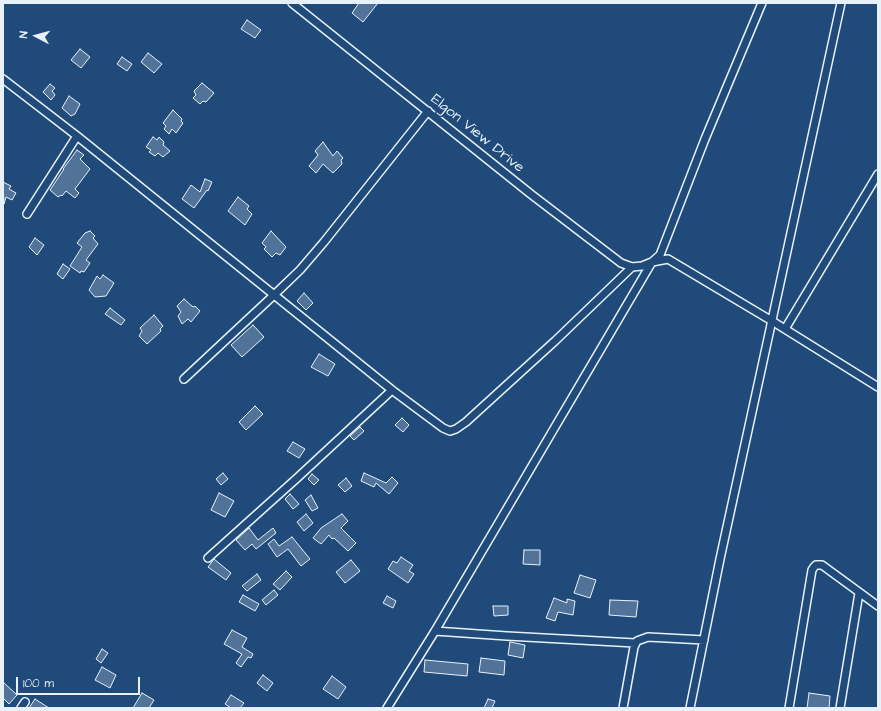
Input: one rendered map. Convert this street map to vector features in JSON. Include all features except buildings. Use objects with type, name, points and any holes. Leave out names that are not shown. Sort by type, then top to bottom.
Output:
[{"type":"street","name":"Elgon View Drive","points":[[292,3],[532,195],[614,258],[621,263],[632,267]]},
{"type":"street","points":[[387,708],[435,631],[652,262],[660,255],[705,139],[762,3]]},
{"type":"street","points":[[690,708],[720,559],[841,3]]},
{"type":"street","points":[[3,79],[77,136],[392,390],[443,428],[450,431],[466,422],[555,341],[632,267],[668,259],[878,387]]},
{"type":"street","points":[[184,379],[274,295],[324,242],[428,111]]},
{"type":"street","points":[[28,214],[77,136]]},
{"type":"street","points":[[785,329],[878,174]]},
{"type":"street","points":[[208,558],[392,390]]},
{"type":"street","points":[[789,708],[812,570],[816,565],[822,565],[878,606]]},
{"type":"street","points":[[840,708],[859,593]]},
{"type":"street","points":[[435,631],[635,643]]},
{"type":"street","points":[[623,708],[635,643],[640,639],[648,637],[704,640]]}]
